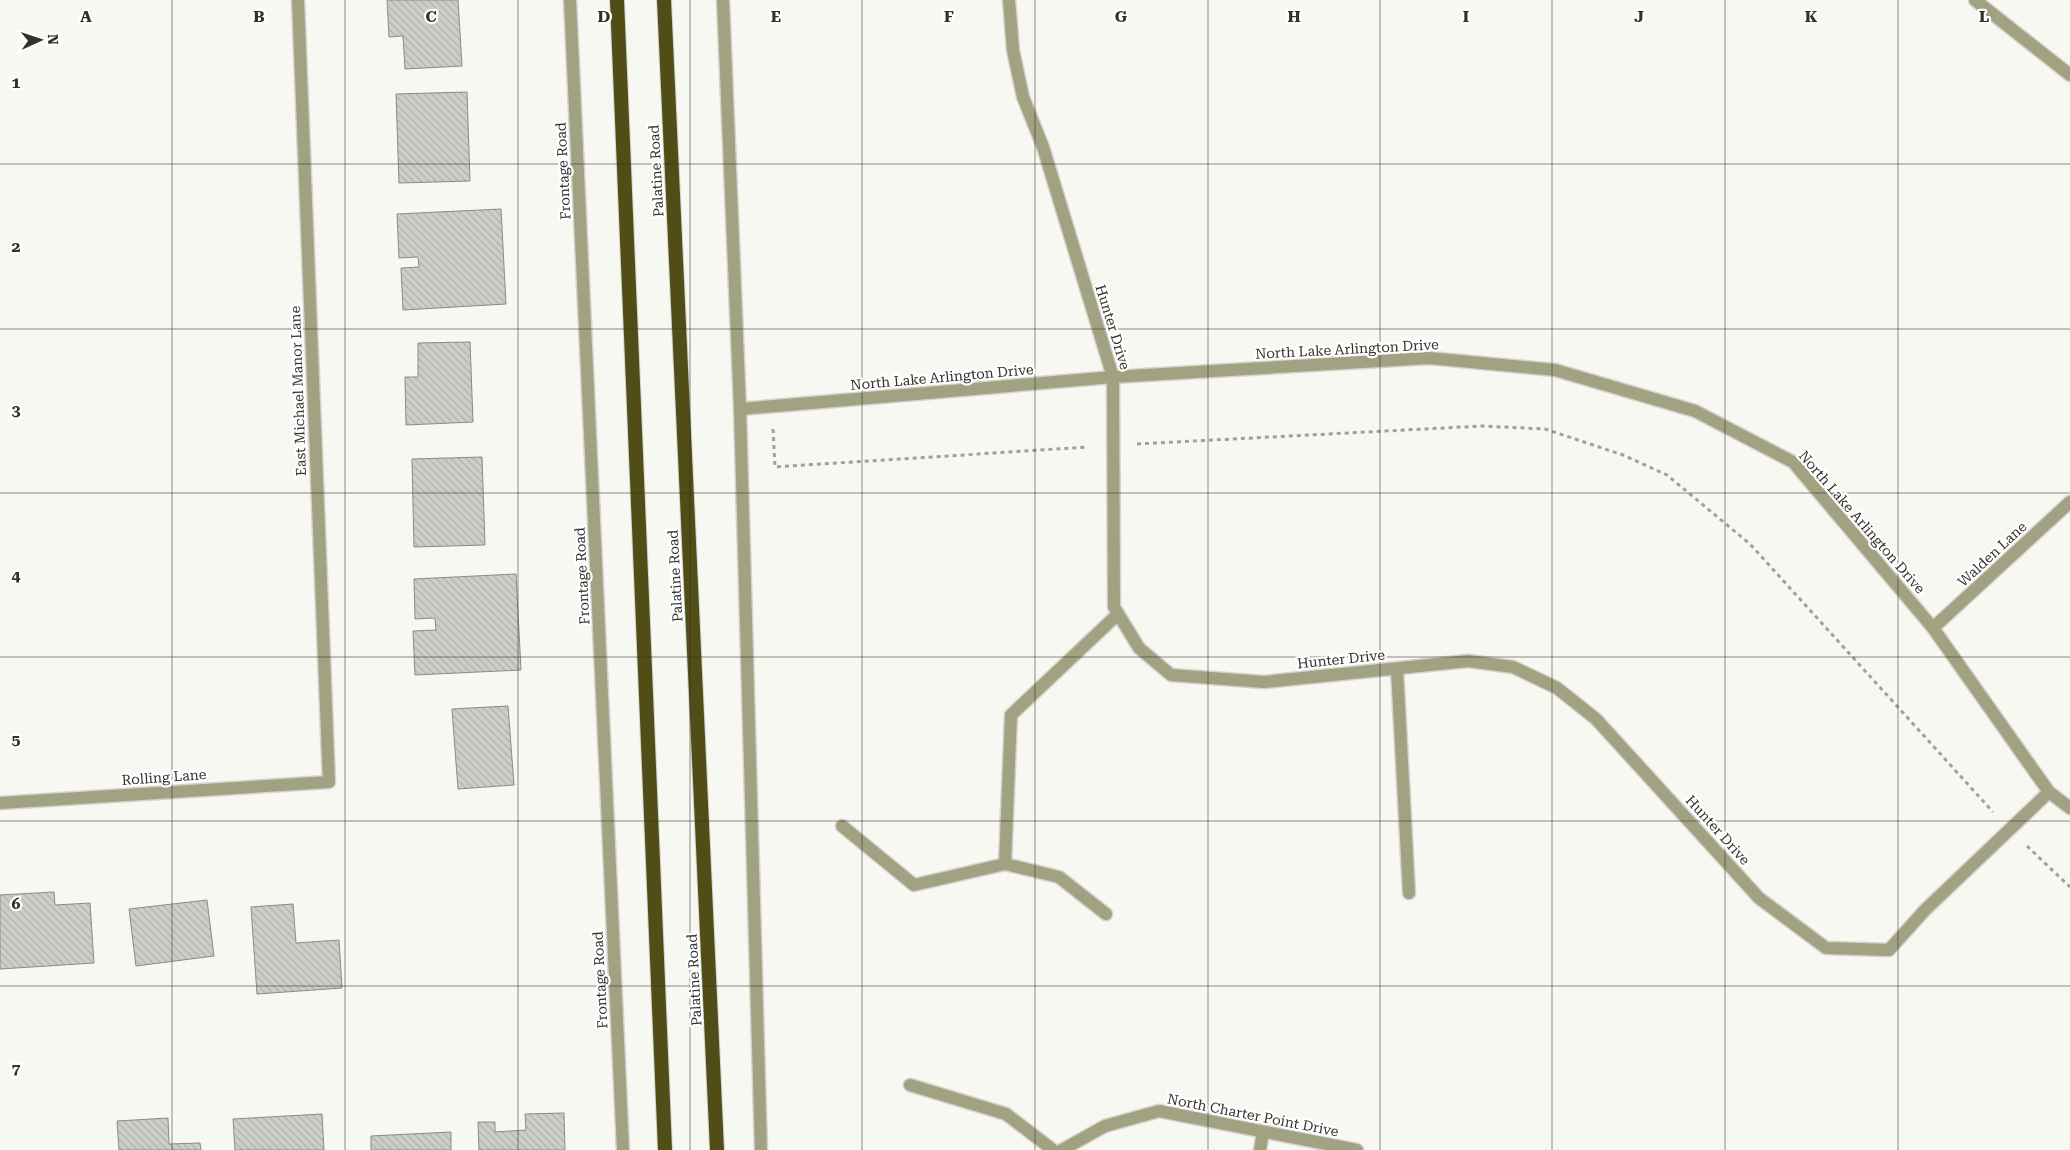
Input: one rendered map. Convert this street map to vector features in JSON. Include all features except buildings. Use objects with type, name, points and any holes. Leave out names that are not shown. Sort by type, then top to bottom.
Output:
[{"type":"highway","points":[[617,0],[666,1150]]},
{"type":"highway","name":"Palatine Road","points":[[664,0],[717,1150]]},
{"type":"highway","points":[[659,1150],[660,1020]]},
{"type":"street","name":"East Michael Manor Lane","points":[[298,0],[329,782]]},
{"type":"street","name":"Frontage Road","points":[[570,0],[623,1150]]},
{"type":"street","points":[[722,0],[740,409],[761,1150]]},
{"type":"street","name":"Hunter Drive","points":[[1009,0],[1013,50],[1023,97],[1043,147],[1113,377],[1114,607],[1139,648],[1171,675],[1264,682],[1468,662],[1513,667],[1557,688],[1596,719],[1759,898],[1826,948],[1889,950],[1925,910],[2049,792]]},
{"type":"street","points":[[1974,0],[2070,75]]},
{"type":"street","name":"North Lake Arlington Drive","points":[[740,409],[1113,377],[1429,358],[1554,370],[1696,410],[1793,462],[1934,628],[2049,792],[2070,808]]},
{"type":"street","name":"Walden Lane","points":[[1934,628],[2070,502]]},
{"type":"street","points":[[1005,864],[1011,715],[1118,614]]},
{"type":"street","points":[[1397,669],[1409,893]]},
{"type":"street","name":"Rolling Lane","points":[[0,803],[329,782]]},
{"type":"street","points":[[842,826],[914,885],[1005,864],[1059,877],[1106,914]]},
{"type":"street","points":[[910,1085],[1006,1114],[1054,1150]]},
{"type":"street","name":"North Charter Point Drive","points":[[1062,1150],[1105,1126],[1158,1112],[1357,1150]]},
{"type":"street","points":[[1260,1150],[1263,1132]]},
{"type":"path","points":[[773,406],[775,467],[1482,426],[1545,429],[1623,454],[1667,475],[1750,544],[1890,696],[2009,830],[2070,887]]}]
